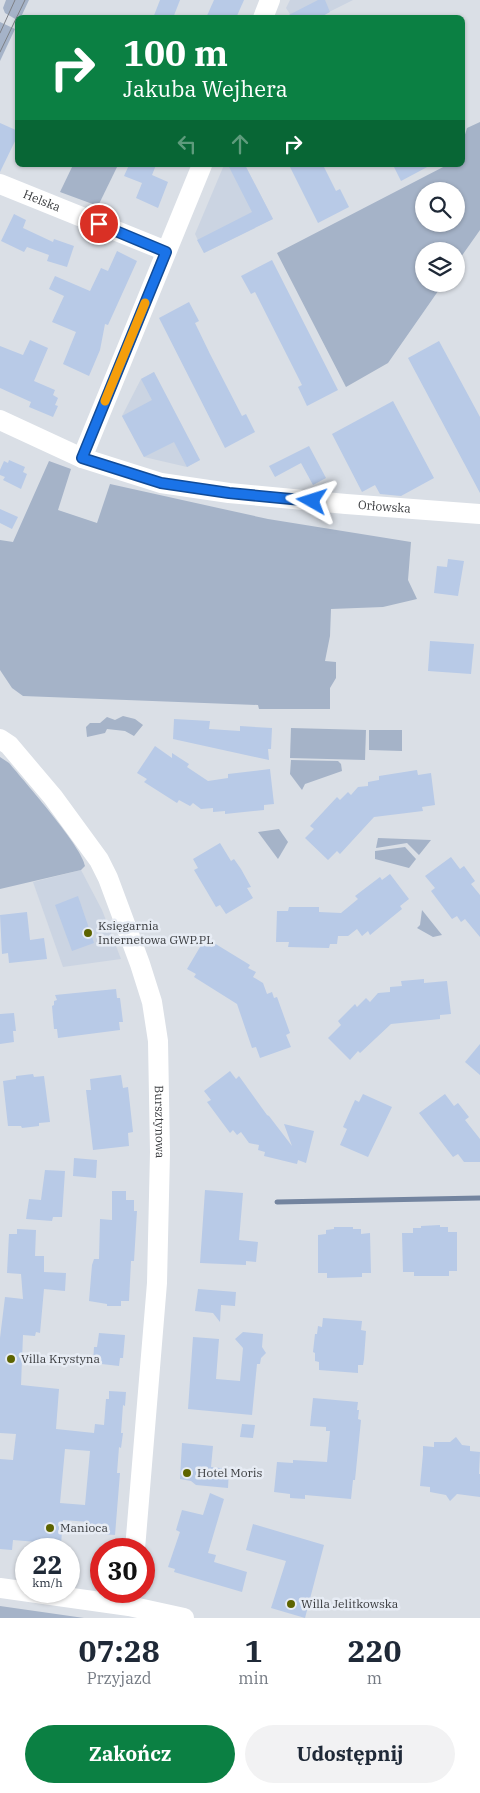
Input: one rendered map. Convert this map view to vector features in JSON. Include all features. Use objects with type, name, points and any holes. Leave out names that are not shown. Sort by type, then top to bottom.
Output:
[{"type":"street","points":[[264,15],[270,0]]},
{"type":"street","points":[[82,458],[201,167]]},
{"type":"street","name":"Helska","points":[[0,184],[166,252]]},
{"type":"street","name":"Orłowska","points":[[0,420],[82,458],[161,483],[229,493],[480,514]]},
{"type":"street","name":"Bursztynowa","points":[[0,740],[9,745],[53,797],[99,860],[134,946],[152,1002],[160,1070],[157,1283],[135,1538]]},
{"type":"street","points":[[0,1588],[90,1596]]},
{"type":"street","points":[[141,1603],[184,1618]]},
{"type":"shaded area","points":[[6,0],[29,0],[22,15],[15,15],[15,19],[5,13],[3,8]]},
{"type":"shaded area","points":[[290,0],[353,0],[323,15],[291,15],[286,8]]},
{"type":"shaded area","points":[[0,22],[15,29],[0,61]]},
{"type":"shaded area","points":[[480,122],[480,230],[465,251],[465,242],[415,242],[415,292],[437,292],[388,363],[346,387],[277,253],[443,167],[465,167],[465,134],[467,128]]},
{"type":"shaded area","points":[[72,167],[117,167],[98,206],[60,192]]},
{"type":"shaded area","points":[[223,167],[246,167],[273,219],[204,253],[195,234]]},
{"type":"shaded area","points":[[154,372],[200,460],[187,467],[144,457],[122,416],[141,379]]},
{"type":"shaded area","points":[[49,461],[71,469],[58,510],[97,523],[110,484],[268,519],[411,542],[408,580],[417,599],[383,607],[331,609],[330,636],[325,661],[336,662],[336,678],[330,688],[330,709],[259,709],[258,705],[23,696],[12,688],[0,670],[0,540],[13,542]]},
{"type":"shaded area","points":[[123,716],[135,719],[143,725],[134,736],[125,731],[107,729],[105,733],[87,737],[86,727],[90,723],[100,723],[107,717],[115,720]]},
{"type":"shaded area","points":[[291,728],[366,730],[365,760],[290,758]]},
{"type":"shaded area","points":[[369,730],[402,730],[402,751],[369,750]]},
{"type":"shaded area","points":[[0,757],[9,763],[64,830],[82,857],[85,866],[81,870],[0,889]]},
{"type":"shaded area","points":[[291,760],[338,761],[341,764],[342,771],[305,784],[302,790],[290,774]]},
{"type":"shaded area","points":[[279,829],[288,842],[278,859],[258,832]]},
{"type":"shaded area","points":[[378,838],[431,840],[419,855],[407,843],[376,848]]},
{"type":"shaded area","points":[[405,847],[416,859],[409,868],[375,859],[375,851]]},
{"type":"shaded area","points":[[81,870],[102,910],[121,959],[63,967],[33,882]]},
{"type":"shaded area","points":[[422,910],[442,935],[433,937],[417,928],[420,925]]},
{"type":"shaded area","points":[[0,1606],[84,1618],[0,1618]]},
{"type":"building","points":[[160,0],[180,0],[174,15],[154,15]]},
{"type":"building","points":[[214,0],[244,0],[237,15],[207,15]]},
{"type":"building","points":[[318,0],[325,0],[330,12],[324,15],[289,15]]},
{"type":"building","points":[[0,123],[15,130],[15,141],[0,172]]},
{"type":"building","points":[[128,167],[155,167],[152,175],[168,182],[158,208],[136,198],[142,183],[124,176]]},
{"type":"building","points":[[229,167],[246,167],[273,219],[204,253],[197,240],[252,212]]},
{"type":"building","points":[[290,167],[324,167],[336,191],[340,189],[349,207],[318,223]]},
{"type":"building","points":[[394,167],[427,167],[401,181]]},
{"type":"building","points":[[14,214],[26,220],[23,228],[53,242],[54,239],[74,246],[67,267],[47,261],[49,255],[27,247],[24,252],[1,241]]},
{"type":"building","points":[[117,251],[137,261],[108,325],[105,324],[100,350],[89,376],[63,364],[76,332],[52,322],[64,296],[49,289],[55,276],[90,291],[101,268],[108,271]]},
{"type":"building","points":[[272,260],[338,390],[307,406],[298,387],[302,385],[255,292],[251,294],[241,276]]},
{"type":"building","points":[[189,302],[199,321],[195,323],[210,354],[242,416],[246,414],[255,432],[225,448],[159,318]]},
{"type":"building","points":[[30,340],[48,348],[34,381],[55,390],[53,395],[58,398],[55,405],[58,406],[53,417],[29,407],[31,402],[0,388],[0,346],[23,355]]},
{"type":"building","points":[[439,341],[480,417],[480,493],[408,358]]},
{"type":"building","points":[[154,372],[200,460],[187,467],[174,442],[144,457],[122,416],[152,400],[141,379]]},
{"type":"building","points":[[393,401],[434,478],[401,496],[380,494],[375,485],[362,492],[332,434]]},
{"type":"building","points":[[309,446],[326,478],[313,485],[301,463],[275,477],[269,466]]},
{"type":"building","points":[[9,460],[25,467],[23,472],[27,474],[21,489],[3,480],[5,477],[0,475],[4,461],[8,463]]},
{"type":"building","points":[[0,509],[18,517],[12,529],[0,523]]},
{"type":"building","points":[[448,559],[464,561],[458,596],[434,593],[437,566],[447,567]]},
{"type":"building","points":[[430,641],[474,644],[471,674],[428,671]]},
{"type":"building","points":[[174,719],[210,721],[209,729],[240,731],[240,726],[272,728],[271,749],[268,749],[269,760],[173,739]]},
{"type":"building","points":[[155,746],[172,758],[172,753],[189,764],[187,767],[208,781],[228,778],[228,774],[270,769],[274,804],[264,805],[264,810],[225,814],[225,811],[213,812],[213,808],[201,809],[193,803],[190,806],[179,800],[177,803],[144,782],[147,779],[137,773]]},
{"type":"building","points":[[417,770],[418,775],[431,773],[435,805],[422,807],[423,811],[374,817],[340,854],[337,851],[328,860],[305,838],[314,829],[310,826],[337,797],[340,800],[348,792],[351,795],[358,787],[368,786],[368,782],[379,780],[379,776]]},
{"type":"building","points":[[220,843],[231,861],[234,859],[241,869],[251,887],[247,888],[253,898],[226,914],[220,905],[216,907],[194,870],[198,868],[193,859]]},
{"type":"building","points":[[451,857],[460,869],[464,866],[475,881],[471,884],[480,895],[480,937],[465,919],[461,922],[457,916],[452,919],[431,891],[435,888],[425,876]]},
{"type":"building","points":[[390,874],[409,899],[400,906],[402,909],[370,935],[368,931],[362,936],[357,929],[348,936],[338,936],[337,944],[330,944],[329,948],[288,947],[289,942],[276,942],[277,911],[288,911],[289,907],[319,907],[319,912],[341,913],[358,899],[355,896],[380,877],[382,880]]},
{"type":"building","points":[[78,896],[94,943],[72,951],[55,905]]},
{"type":"building","points":[[27,912],[30,940],[44,938],[47,959],[9,963],[8,953],[2,954],[0,915]]},
{"type":"building","points":[[203,942],[212,947],[214,943],[250,965],[248,968],[256,972],[253,977],[263,983],[267,994],[272,992],[274,998],[277,997],[290,1033],[286,1035],[291,1047],[260,1058],[256,1047],[252,1048],[237,1004],[194,977],[196,974],[187,969]]},
{"type":"building","points":[[424,979],[424,983],[447,981],[451,1014],[440,1015],[440,1019],[391,1024],[350,1060],[328,1038],[341,1025],[338,1021],[355,1004],[357,1007],[366,998],[370,1002],[378,993],[390,992],[390,987],[402,986],[401,981]]},
{"type":"building","points":[[116,989],[117,998],[120,998],[123,1022],[119,1022],[120,1030],[58,1038],[57,1029],[54,1029],[52,1006],[54,1001],[57,1000],[55,995]]},
{"type":"building","points":[[14,1013],[16,1031],[13,1031],[14,1042],[0,1044],[0,1014]]},
{"type":"building","points":[[480,1044],[480,1075],[465,1062]]},
{"type":"building","points":[[230,1071],[236,1079],[239,1076],[292,1146],[284,1124],[314,1131],[306,1163],[298,1160],[297,1164],[264,1156],[265,1152],[258,1150],[259,1145],[249,1143],[241,1132],[237,1135],[233,1130],[230,1133],[207,1102],[211,1100],[204,1091]]},
{"type":"building","points":[[33,1074],[34,1077],[44,1076],[50,1122],[39,1123],[39,1126],[22,1128],[21,1126],[8,1126],[3,1081],[16,1079],[16,1076]]},
{"type":"building","points":[[121,1075],[123,1088],[128,1087],[133,1132],[128,1133],[129,1146],[93,1150],[86,1090],[91,1090],[90,1079]]},
{"type":"building","points":[[363,1094],[392,1107],[368,1157],[340,1145],[347,1129],[343,1127],[355,1100],[359,1102]]},
{"type":"building","points":[[445,1094],[454,1106],[458,1103],[469,1117],[465,1120],[480,1139],[480,1162],[464,1162],[458,1154],[453,1157],[419,1113]]},
{"type":"building","points":[[74,1158],[97,1160],[96,1178],[73,1176]]},
{"type":"building","points":[[45,1170],[65,1171],[62,1217],[53,1217],[52,1221],[26,1219],[29,1199],[41,1200]]},
{"type":"building","points":[[205,1190],[243,1193],[239,1240],[258,1242],[256,1262],[246,1261],[246,1265],[200,1263]]},
{"type":"building","points":[[112,1191],[126,1191],[126,1200],[134,1200],[134,1211],[137,1211],[134,1261],[131,1261],[129,1301],[121,1301],[121,1306],[107,1306],[107,1304],[89,1301],[92,1265],[94,1259],[99,1259],[100,1219],[112,1220]]},
{"type":"building","points":[[440,1225],[440,1227],[448,1227],[448,1232],[457,1232],[457,1271],[449,1271],[449,1276],[414,1276],[414,1272],[403,1272],[402,1233],[413,1233],[413,1228],[421,1228],[421,1226]]},
{"type":"building","points":[[334,1227],[353,1227],[353,1229],[361,1229],[361,1234],[370,1233],[371,1273],[362,1273],[362,1277],[327,1278],[327,1273],[318,1273],[318,1235],[326,1234],[326,1230],[334,1229]]},
{"type":"building","points":[[17,1229],[36,1230],[35,1256],[44,1256],[44,1272],[66,1273],[65,1291],[44,1289],[40,1333],[36,1332],[35,1336],[23,1335],[21,1385],[59,1389],[56,1429],[94,1433],[95,1424],[104,1425],[106,1399],[109,1399],[109,1391],[126,1392],[125,1406],[123,1405],[121,1433],[123,1433],[121,1448],[119,1447],[117,1473],[120,1473],[115,1535],[88,1533],[89,1522],[63,1520],[62,1538],[15,1538],[12,1550],[0,1549],[0,1459],[13,1460],[16,1434],[0,1433],[0,1338],[5,1297],[23,1299],[21,1274],[7,1273],[9,1234],[17,1234]],"holes":[[[65,1449],[90,1451],[85,1505],[60,1503]]]},
{"type":"building","points":[[198,1289],[236,1292],[235,1306],[221,1305],[220,1322],[213,1313],[195,1311]]},
{"type":"building","points":[[323,1318],[362,1321],[361,1330],[366,1331],[364,1359],[363,1365],[358,1365],[358,1373],[319,1370],[319,1362],[315,1361],[315,1353],[313,1352],[315,1334],[317,1334],[318,1326],[322,1327]]},
{"type":"building","points":[[243,1332],[263,1334],[262,1347],[266,1353],[261,1358],[260,1364],[257,1364],[252,1415],[188,1409],[193,1337],[219,1339],[216,1379],[240,1381],[243,1348],[235,1339]]},
{"type":"building","points":[[99,1333],[125,1335],[123,1358],[120,1358],[119,1366],[93,1363],[94,1347],[97,1347]]},
{"type":"building","points":[[313,1398],[358,1402],[358,1419],[361,1420],[355,1480],[353,1480],[351,1499],[305,1495],[305,1499],[290,1498],[290,1494],[274,1492],[277,1462],[293,1463],[293,1460],[327,1462],[330,1431],[326,1431],[326,1427],[310,1426]]},
{"type":"building","points":[[242,1424],[255,1425],[253,1438],[240,1437]]},
{"type":"building","points":[[456,1437],[462,1445],[470,1446],[470,1451],[480,1452],[480,1497],[457,1494],[450,1501],[446,1495],[430,1492],[430,1487],[420,1486],[423,1446],[434,1447],[434,1442],[450,1442]]},
{"type":"building","points":[[182,1443],[213,1446],[211,1467],[229,1469],[228,1488],[196,1485],[191,1481],[180,1479]]},
{"type":"building","points":[[210,1493],[224,1499],[208,1553],[216,1555],[214,1562],[247,1572],[242,1592],[174,1572],[175,1569],[168,1567],[180,1532],[176,1530],[182,1510],[203,1515]]},
{"type":"building","points":[[253,1524],[324,1545],[305,1618],[271,1608],[286,1561],[246,1550]]},
{"type":"waterway","points":[[277,1202],[480,1198]]},
{"type":"tram line","points":[[0,33],[15,0]]},
{"type":"tram line","points":[[18,15],[25,0]]},
{"type":"tram line","points":[[0,52],[15,21]]},
{"type":"slow traffic","points":[[105,401],[145,303]]},
{"type":"place","name":"Księgarnia Internetowa GWP.PL","points":[[88,933]]},
{"type":"place","name":"Villa Krystyna","points":[[11,1359]]},
{"type":"place","name":"Hotel Moris","points":[[187,1473]]},
{"type":"place","name":"Manioca","points":[[50,1528]]},
{"type":"place","name":"Willa Jelitkowska","points":[[291,1604]]},
{"type":"route","points":[[99,224],[166,252],[82,458],[161,483],[229,493],[312,501]]}]
